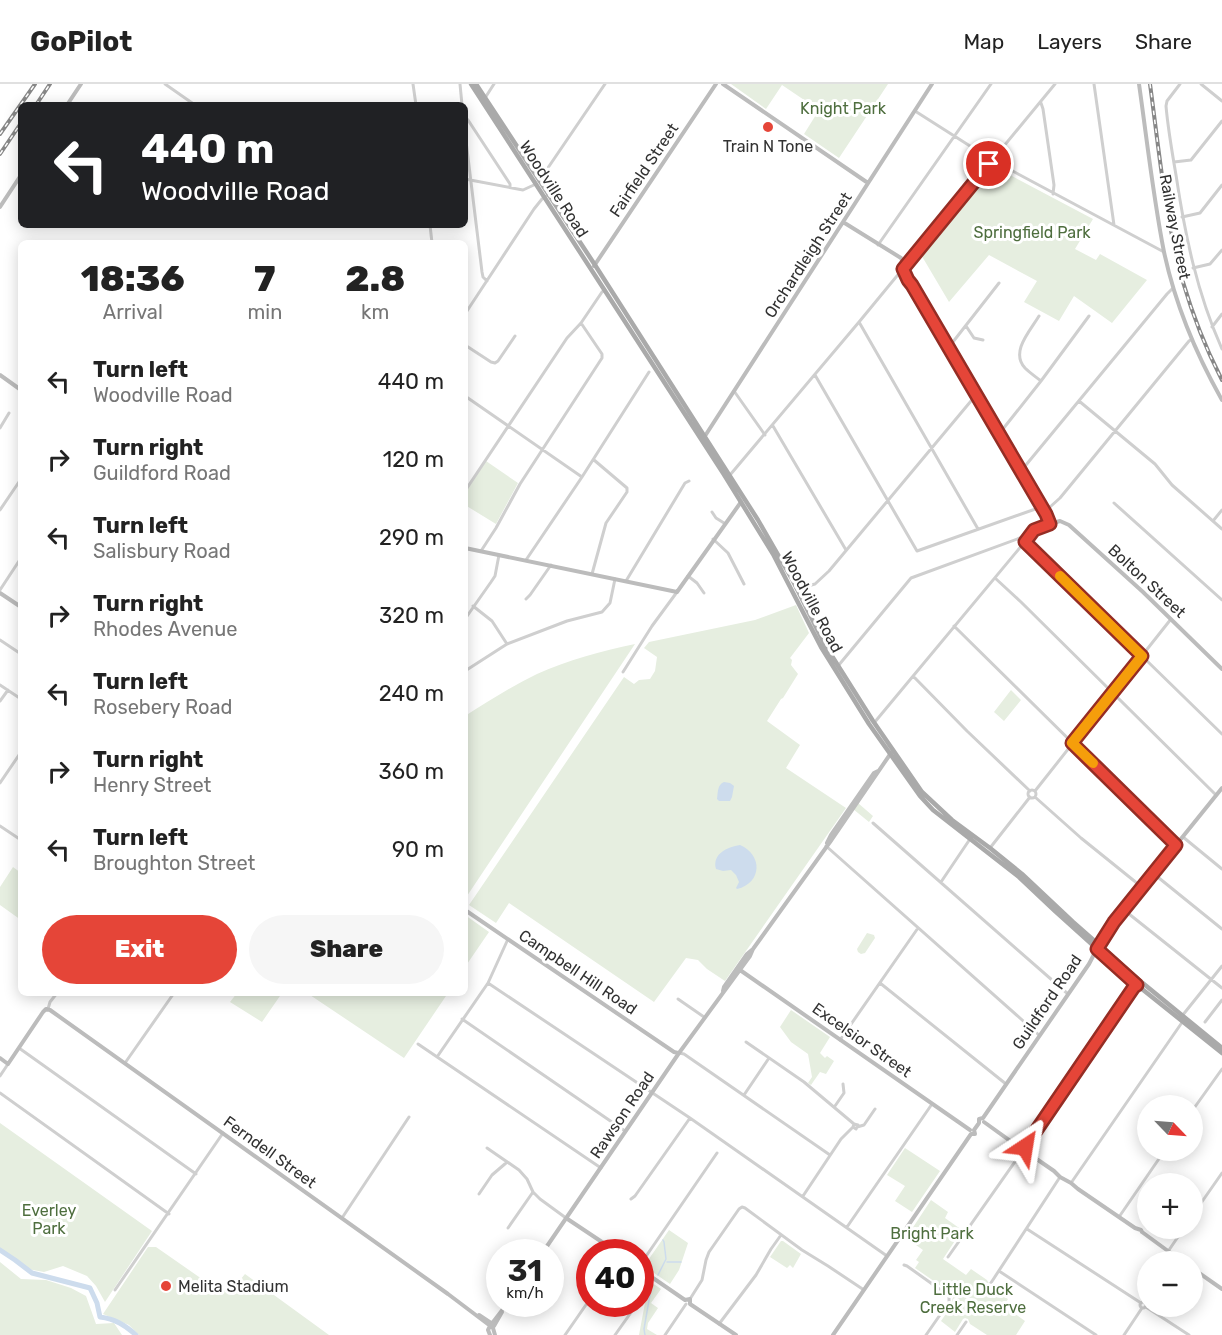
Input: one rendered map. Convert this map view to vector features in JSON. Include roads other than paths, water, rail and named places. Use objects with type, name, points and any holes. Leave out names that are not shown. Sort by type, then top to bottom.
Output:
[{"type":"main road","name":"Woodville Road","points":[[471,84],[593,266],[703,438],[797,593]]},
{"type":"main road","name":"Woodville Road","points":[[476,84],[538,183]]},
{"type":"main road","name":"Woodville Road","points":[[593,266],[605,290],[758,520],[797,593],[821,647],[869,724],[929,800],[1022,874],[1137,985],[1222,1048]]},
{"type":"main road","name":"Woodville Road","points":[[804,608],[920,796],[933,810],[1019,877],[1222,1053]]},
{"type":"street","points":[[69,102],[81,84]]},
{"type":"street","points":[[165,84],[191,102]]},
{"type":"street","points":[[413,84],[416,102]]},
{"type":"street","points":[[459,84],[462,102]]},
{"type":"street","points":[[485,98],[494,84]]},
{"type":"street","points":[[468,180],[523,190],[538,183],[605,84]]},
{"type":"street","name":"Fairfield Street","points":[[593,266],[716,84]]},
{"type":"street","points":[[723,84],[868,183]]},
{"type":"street","name":"Orchardleigh Street","points":[[703,438],[932,84]]},
{"type":"street","points":[[878,244],[991,84]]},
{"type":"street","points":[[730,476],[1055,84]]},
{"type":"street","points":[[1094,84],[1114,226]]},
{"type":"street","name":"Railway Street","points":[[1139,84],[1164,252],[1173,288],[1192,339],[1222,400]]},
{"type":"street","points":[[1180,84],[1167,101],[1166,106],[1182,217],[1193,268],[1212,327],[1222,349]]},
{"type":"street","points":[[1201,84],[1222,101]]},
{"type":"street","points":[[1041,103],[1054,185],[1053,194]]},
{"type":"street","points":[[915,111],[992,160],[1164,252]]},
{"type":"street","points":[[468,120],[510,187]]},
{"type":"street","points":[[1174,162],[1191,160],[1222,121]]},
{"type":"street","points":[[468,156],[482,272],[487,281]]},
{"type":"street","points":[[0,207],[18,180]]},
{"type":"street","points":[[1182,217],[1200,213],[1222,185]]},
{"type":"street","points":[[468,310],[534,209],[547,196]]},
{"type":"street","points":[[843,222],[901,258],[912,285],[1050,524],[1034,530],[874,723]]},
{"type":"street","points":[[1193,268],[1210,264],[1222,250]]},
{"type":"street","points":[[949,347],[999,283]]},
{"type":"street","points":[[1021,472],[1173,288]]},
{"type":"street","points":[[468,487],[567,338],[605,290]]},
{"type":"street","points":[[1212,327],[1222,314]]},
{"type":"street","points":[[1039,316],[1018,353],[1024,368],[1041,381]]},
{"type":"street","points":[[999,434],[1089,316]]},
{"type":"street","points":[[859,322],[978,529]]},
{"type":"street","points":[[481,551],[519,484],[602,358],[602,354],[581,323]]},
{"type":"street","points":[[966,326],[974,338],[983,340]]},
{"type":"street","points":[[468,347],[496,365],[516,336]]},
{"type":"street","points":[[815,375],[917,551],[978,529],[1045,512],[1060,498],[1192,339]]},
{"type":"street","points":[[526,560],[594,460],[649,372]]},
{"type":"street","points":[[0,375],[18,388]]},
{"type":"street","points":[[734,391],[765,435]]},
{"type":"street","points":[[797,593],[819,581],[976,394]]},
{"type":"street","points":[[468,398],[582,477]]},
{"type":"street","points":[[1079,401],[1155,464],[1166,479],[1222,530]]},
{"type":"street","points":[[0,428],[9,413]]},
{"type":"street","points":[[773,426],[846,550]]},
{"type":"street","points":[[592,574],[606,523],[627,492],[627,488],[594,460]]},
{"type":"street","points":[[626,581],[685,483],[689,481]]},
{"type":"street","points":[[0,510],[18,483]]},
{"type":"street","points":[[623,672],[652,626],[741,501]]},
{"type":"street","points":[[1114,503],[1222,600]]},
{"type":"street","points":[[1213,521],[1222,510]]},
{"type":"street","points":[[712,512],[724,523]]},
{"type":"street","name":"Bolton Street","points":[[1050,524],[1058,521],[1065,523],[1143,592],[1222,669]]},
{"type":"street","points":[[838,666],[911,578],[1023,537],[1222,734]]},
{"type":"street","points":[[713,539],[728,553],[744,584]]},
{"type":"street","points":[[468,549],[677,592]]},
{"type":"street","points":[[468,614],[495,576],[499,555]]},
{"type":"street","points":[[18,563],[0,591],[18,605]]},
{"type":"street","points":[[526,599],[551,565]]},
{"type":"street","points":[[688,576],[704,593]]},
{"type":"street","points":[[995,578],[1216,795]]},
{"type":"street","points":[[468,668],[507,644],[567,621],[603,611],[611,598],[615,579]]},
{"type":"street","points":[[473,606],[492,621],[507,644]]},
{"type":"street","points":[[990,848],[1036,793],[1035,791],[1072,743],[1171,619]]},
{"type":"street","points":[[954,626],[1176,845]]},
{"type":"street","points":[[0,640],[18,652]]},
{"type":"street","points":[[913,676],[1030,791],[1032,797],[1143,888]]},
{"type":"street","points":[[0,685],[18,697]]},
{"type":"street","points":[[0,701],[8,690]]},
{"type":"street","name":"Rawson Road","points":[[723,992],[727,982],[753,949],[892,752]]},
{"type":"street","points":[[0,783],[18,756]]},
{"type":"street","name":"Guildford Road","points":[[833,1335],[972,1131],[982,1121],[1114,922],[1222,789]]},
{"type":"street","points":[[1030,791],[1035,791]]},
{"type":"street","points":[[873,823],[1068,994]]},
{"type":"street","points":[[0,826],[18,838]]},
{"type":"street","points":[[1183,837],[1222,869]]},
{"type":"street","points":[[941,882],[970,839]]},
{"type":"street","points":[[826,846],[1039,1035]]},
{"type":"street","points":[[1154,874],[1222,929]]},
{"type":"street","points":[[1124,910],[1222,988]]},
{"type":"street","name":"Campbell Hill Road","points":[[468,912],[674,1052],[679,1053]]},
{"type":"street","points":[[840,1040],[918,927]]},
{"type":"street","points":[[437,1057],[488,982],[508,939]]},
{"type":"street","name":"Rawson Road","points":[[552,1239],[753,949]]},
{"type":"street","points":[[727,982],[740,970],[745,957]]},
{"type":"street","points":[[1071,1183],[1182,1018],[1222,966]]},
{"type":"street","name":"Excelsior Street","points":[[740,970],[972,1131]]},
{"type":"street","points":[[488,982],[690,1118],[887,1256]]},
{"type":"street","points":[[879,983],[1006,1084]]},
{"type":"street","points":[[948,1257],[1137,985]]},
{"type":"street","points":[[0,1076],[43,1012],[48,1009],[55,996]]},
{"type":"street","points":[[125,1063],[172,996]]},
{"type":"street","points":[[678,999],[704,1017]]},
{"type":"street","points":[[1205,1022],[1222,1000]]},
{"type":"street","name":"Ferndell Street","points":[[48,1009],[492,1326]]},
{"type":"street","points":[[462,1020],[625,1131]]},
{"type":"street","points":[[746,1042],[804,1082],[855,1126]]},
{"type":"street","points":[[418,1044],[601,1168]]},
{"type":"street","points":[[19,1048],[196,1173]]},
{"type":"street","points":[[679,1053],[684,1054],[830,1155]]},
{"type":"street","points":[[0,1058],[8,1064]]},
{"type":"street","points":[[744,1095],[769,1058]]},
{"type":"street","points":[[1203,1096],[1222,1069]]},
{"type":"street","points":[[835,1107],[844,1093],[843,1084]]},
{"type":"street","points":[[0,1093],[169,1214]]},
{"type":"street","points":[[847,1227],[932,1104]]},
{"type":"street","points":[[802,1196],[842,1137],[855,1126],[864,1125],[875,1109]]},
{"type":"street","points":[[342,1218],[409,1117]]},
{"type":"street","points":[[631,1199],[690,1118]]},
{"type":"street","points":[[982,1121],[1169,1251],[1177,1239]]},
{"type":"street","points":[[115,1290],[224,1133]]},
{"type":"street","points":[[487,1148],[519,1170],[540,1199],[598,1239]]},
{"type":"street","points":[[654,1246],[717,1153]]},
{"type":"street","points":[[1119,1217],[1157,1161]]},
{"type":"street","points":[[479,1194],[492,1175],[506,1163]]},
{"type":"street","points":[[1203,1200],[1222,1173]]},
{"type":"street","points":[[985,1292],[1060,1177]]},
{"type":"street","points":[[508,1227],[533,1192]]},
{"type":"street","points":[[665,1335],[702,1280],[709,1252],[742,1207],[801,1250],[864,1290]]},
{"type":"street","points":[[1027,1229],[1137,1300]]},
{"type":"street","points":[[719,1324],[757,1273],[781,1235]]},
{"type":"street","points":[[904,1265],[948,1294],[950,1298],[926,1335]]},
{"type":"street","points":[[999,1271],[1096,1335]]},
{"type":"street","points":[[1203,1275],[1221,1287]]},
{"type":"street","points":[[654,1277],[734,1334]]},
{"type":"street","points":[[1124,1335],[1137,1315]]},
{"type":"street","points":[[490,1335],[488,1330],[500,1317]]},
{"type":"street","points":[[565,1335],[578,1317]]},
{"type":"street","points":[[615,1335],[628,1317]]},
{"type":"street","points":[[1163,1317],[1189,1335]]},
{"type":"street","points":[[957,1335],[966,1322]]},
{"type":"street","points":[[492,1326],[495,1335]]},
{"type":"water","points":[[724,782],[734,786],[730,801],[717,799],[719,787]]},
{"type":"water","points":[[740,845],[753,855],[756,868],[751,881],[737,889],[739,882],[736,875],[731,870],[716,869],[715,864],[718,855],[730,847]]},
{"type":"waterway","points":[[658,1275],[666,1259],[663,1240]]},
{"type":"waterway","points":[[0,1250],[32,1273],[90,1288],[100,1317],[120,1323],[136,1335]]},
{"type":"waterway","points":[[667,1262],[681,1262]]},
{"type":"waterway","points":[[645,1335],[646,1317]]},
{"type":"railway","points":[[22,102],[35,84]]},
{"type":"railway","points":[[38,102],[50,84]]},
{"type":"railway","points":[[1150,84],[1163,184],[1177,258],[1196,320],[1222,380]]},
{"type":"railway","points":[[0,134],[18,108]]},
{"type":"railway","points":[[0,154],[18,127]]},
{"type":"place","name":"Train N Tone","points":[[768,127]]},
{"type":"place","name":"Melita Stadium","points":[[166,1286]]},
{"type":"park label","name":"Knight Park","points":[[843,108]]},
{"type":"park label","name":"Springfield Park","points":[[1032,232]]},
{"type":"park label","name":"Everley Park","points":[[49,1219]]},
{"type":"park label","name":"Bright Park","points":[[932,1233]]},
{"type":"park label","name":"Little Duck Creek Reserve","points":[[973,1298]]}]
